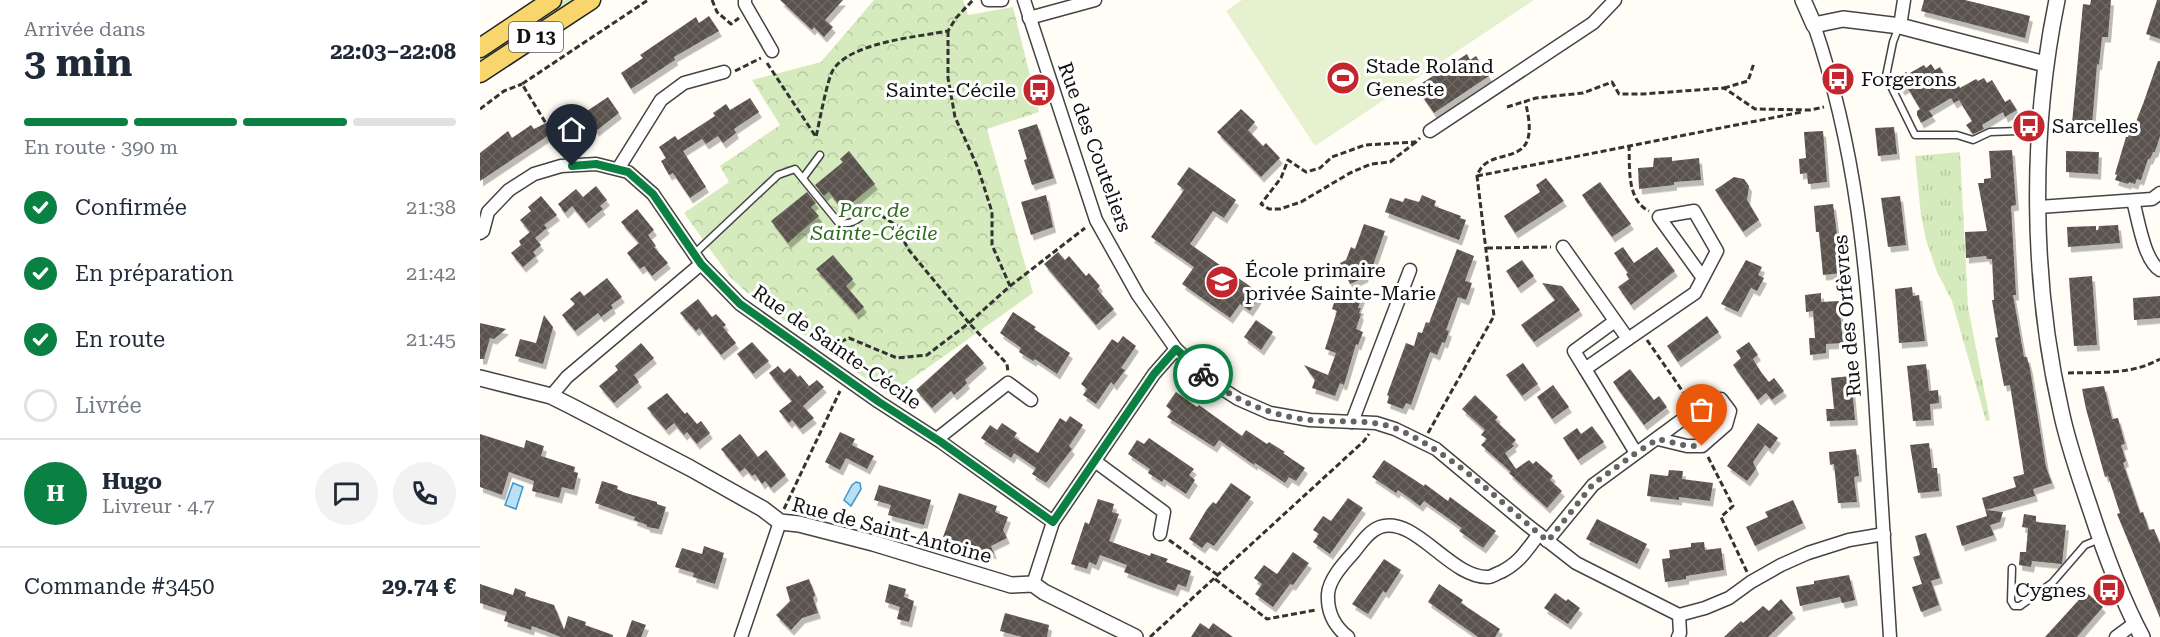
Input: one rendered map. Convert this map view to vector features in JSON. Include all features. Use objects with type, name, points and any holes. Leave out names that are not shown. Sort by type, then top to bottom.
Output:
[{"type":"main road","name":"D 13","points":[[480,48],[552,0]]},
{"type":"main road","name":"D 13","points":[[480,73],[591,0]]},
{"type":"street","points":[[988,0],[1002,0]]},
{"type":"street","name":"Rue des Couteliers","points":[[1024,0],[1096,220],[1138,295],[1176,349],[1213,383],[1238,399],[1270,413],[1310,420],[1376,423],[1423,442],[1436,449],[1576,562],[1679,615]]},
{"type":"street","points":[[1029,18],[1095,0]]},
{"type":"street","points":[[1430,131],[1593,23],[1615,0]]},
{"type":"street","name":"Rue des Orfèvres","points":[[1803,0],[1815,26],[1829,69],[1845,131],[1859,211],[1871,336],[1890,637]]},
{"type":"street","points":[[1900,26],[1904,0]]},
{"type":"street","points":[[2057,0],[2045,63],[2039,158],[2040,265],[2054,374],[2066,431],[2100,539],[2142,637]]},
{"type":"street","points":[[747,5],[772,51]]},
{"type":"street","points":[[1815,26],[1843,20],[1900,26],[2045,63]]},
{"type":"street","points":[[618,169],[661,100],[684,82],[724,72]]},
{"type":"street","name":"Rue de Sainte-Cécile","points":[[480,233],[483,231],[488,212],[509,190],[534,174],[561,166],[596,164],[628,172],[653,194],[697,259],[740,304],[846,379],[937,439],[1053,522]]},
{"type":"street","points":[[2039,207],[2152,199],[2160,193]]},
{"type":"street","points":[[2133,201],[2146,250],[2154,266],[2160,270]]},
{"type":"street","points":[[1585,369],[1695,293],[1703,279],[1717,251],[1694,211],[1659,217],[1703,279]]},
{"type":"street","points":[[1563,246],[1628,339]]},
{"type":"street","points":[[551,396],[567,377],[697,259]]},
{"type":"street","points":[[1352,422],[1410,270]]},
{"type":"street","points":[[1615,321],[1574,351],[1636,453]]},
{"type":"street","points":[[1033,584],[1053,522],[1154,374],[1176,349]]},
{"type":"street","name":"Rue de Saint-Antoine","points":[[480,378],[551,396],[680,463],[763,509],[780,522],[799,524],[873,543],[1011,585],[1033,584],[1044,592],[1135,637]]},
{"type":"street","points":[[937,439],[1008,383],[1031,400]]},
{"type":"street","points":[[1348,637],[1337,628],[1328,608],[1328,590],[1340,568],[1366,537],[1378,527],[1394,524],[1411,533],[1466,572],[1490,577],[1516,564],[1593,484],[1709,400],[1721,399],[1730,411],[1726,425],[1702,446],[1687,446],[1658,439]]},
{"type":"street","points":[[1096,462],[1164,512],[1160,534]]},
{"type":"street","points":[[741,637],[780,522]]},
{"type":"street","points":[[1678,637],[1680,633],[1679,615],[1729,598],[1751,582],[1808,553],[1849,540],[1884,534]]},
{"type":"street","points":[[2116,637],[2135,623]]},
{"type":"lane","points":[[1900,26],[1893,42],[1886,76],[1915,135],[1957,135],[1973,140],[1990,132],[2018,131]]},
{"type":"lane","points":[[803,178],[820,155]]},
{"type":"lane","points":[[697,259],[778,175],[795,169],[838,222],[852,223],[871,209]]},
{"type":"lane","points":[[2012,568],[2012,601],[2014,606],[2020,606],[2052,583],[2085,546],[2100,539]]},
{"type":"path","points":[[480,109],[504,91],[522,84],[648,0]]},
{"type":"path","points":[[712,0],[717,12],[732,24],[747,5]]},
{"type":"path","points":[[973,0],[956,18],[948,31],[948,78],[955,117],[978,168],[992,212],[992,245],[1010,286]]},
{"type":"path","points":[[724,72],[738,70],[763,57],[816,137],[831,72],[841,61],[850,55],[885,43],[948,31]]},
{"type":"path","points":[[1507,107],[1536,98],[1583,93],[1612,82],[1619,94],[1724,88],[1749,81],[1754,63]]},
{"type":"path","points":[[522,84],[572,166]]},
{"type":"path","points":[[1724,88],[1755,109],[1810,110]]},
{"type":"path","points":[[1423,442],[1494,316],[1477,176],[1480,169],[1490,162],[1516,152],[1529,140],[1529,118],[1525,101]]},
{"type":"path","points":[[1477,176],[1838,106]]},
{"type":"path","points":[[1416,142],[1365,145],[1332,157],[1320,168],[1306,172],[1288,160],[1281,178],[1262,204],[1269,209],[1280,209],[1301,202],[1350,173],[1371,165],[1390,162],[1416,142],[1430,131]]},
{"type":"path","points":[[1629,145],[1632,191],[1644,209],[1659,217]]},
{"type":"path","points":[[871,209],[897,226],[908,249],[969,323],[1007,364],[1008,383]]},
{"type":"path","points":[[811,355],[849,338],[897,358],[927,355],[969,323],[1010,286],[1096,220]]},
{"type":"path","points":[[1487,249],[1563,246]]},
{"type":"path","points":[[1640,330],[1696,410]]},
{"type":"path","points":[[2054,374],[2110,373],[2135,369],[2160,359]]},
{"type":"path","points":[[780,522],[786,504],[846,379]]},
{"type":"path","points":[[1150,637],[1364,441],[1376,423]]},
{"type":"path","points":[[1702,446],[1733,506],[1721,517],[1751,582]]},
{"type":"path","points":[[1160,534],[1219,576]]},
{"type":"path","points":[[1215,579],[1267,619],[1328,608]]},
{"type":"green space","points":[[565,0],[578,0],[480,65],[480,56]]},
{"type":"green space","name":"Parc de Sainte-Cécile","points":[[874,0],[963,0],[968,15],[1013,7],[1039,112],[987,129],[1033,293],[889,395],[754,299],[730,277],[684,213],[729,182],[720,166],[780,125],[752,80],[821,62]]},
{"type":"green space","name":"Stade Roland Geneste","points":[[1242,0],[1534,0],[1315,146],[1226,11]]},
{"type":"green space","points":[[1960,152],[1968,307],[1990,420],[1986,421],[1952,301],[1937,272],[1926,240],[1921,216],[1915,156]]},
{"type":"water","points":[[856,482],[860,483],[861,489],[851,506],[844,500]]},
{"type":"water","points":[[513,483],[523,487],[516,509],[505,505]]},
{"type":"building","points":[[780,0],[843,0],[825,20],[833,27],[824,37],[814,27],[812,30]]},
{"type":"building","points":[[1924,0],[1965,0],[2030,16],[2025,38],[1921,11]]},
{"type":"building","points":[[2091,0],[2111,0],[2108,37],[2102,37],[2099,65],[2097,64],[2092,125],[2072,123],[2083,4],[2090,5]]},
{"type":"building","points":[[2157,0],[2160,0],[2160,39],[2146,34]]},
{"type":"building","points":[[709,16],[719,31],[674,57],[675,60],[631,89],[621,73],[643,58],[640,55],[696,17],[699,23]]},
{"type":"building","points":[[1467,54],[1470,60],[1476,56],[1489,76],[1434,113],[1420,93],[1426,89],[1422,83]]},
{"type":"building","points":[[2158,61],[2160,61],[2160,136],[2155,152],[2148,159],[2141,180],[2137,179],[2135,184],[2129,182],[2128,184],[2115,180],[2117,175],[2115,174],[2126,137],[2133,123],[2135,124]]},
{"type":"building","points":[[1931,64],[1935,70],[1940,67],[1953,89],[1959,86],[1960,88],[1976,79],[1978,81],[1984,78],[1987,83],[1992,80],[2005,102],[2010,99],[2017,110],[2005,117],[2003,112],[1982,125],[1984,129],[1973,134],[1966,125],[1972,121],[1959,100],[1954,103],[1951,98],[1929,111],[1933,116],[1921,123],[1917,115],[1920,109],[1907,87],[1902,90],[1895,79],[1906,72],[1908,74],[1924,65],[1926,68]]},
{"type":"building","points":[[608,97],[619,113],[596,131],[594,127],[581,136],[579,132],[570,138],[567,135],[560,139],[555,131],[480,181],[480,153],[508,131],[512,138],[531,125],[534,129],[571,110],[573,112],[581,108],[584,113]]},
{"type":"building","points":[[750,98],[759,112],[734,129],[736,133],[723,143],[718,136],[706,144],[702,139],[683,151],[706,187],[690,198],[673,173],[669,175],[661,161],[666,158],[659,147],[675,136],[678,140],[715,116],[713,113],[726,104],[730,110]]},
{"type":"building","points":[[1241,109],[1255,122],[1248,130],[1263,146],[1266,143],[1280,158],[1261,177],[1217,132]]},
{"type":"building","points":[[1037,124],[1054,178],[1032,185],[1018,130]]},
{"type":"building","points":[[1894,127],[1897,154],[1878,156],[1875,128]]},
{"type":"building","points":[[1823,131],[1827,182],[1808,184],[1807,173],[1800,174],[1799,159],[1806,158],[1804,132]]},
{"type":"building","points":[[2012,150],[2016,205],[2011,206],[2016,295],[2013,295],[2024,357],[2027,357],[2030,369],[2046,467],[2052,483],[2033,489],[2035,496],[1986,510],[2003,512],[2000,522],[1990,525],[1994,535],[1962,546],[1956,526],[1987,516],[1982,498],[2016,487],[2013,477],[2024,474],[2010,385],[2004,386],[1995,338],[1998,337],[1992,300],[1994,300],[1992,259],[1987,259],[1986,256],[1966,258],[1965,232],[1987,231],[1978,183],[1984,183],[1984,179],[1991,178],[1989,151]]},
{"type":"building","points":[[849,151],[875,184],[846,208],[841,208],[829,192],[824,196],[815,185],[843,162],[840,159]]},
{"type":"building","points":[[2066,151],[2099,152],[2098,174],[2066,172]]},
{"type":"building","points":[[1672,157],[1672,161],[1699,158],[1701,180],[1674,182],[1674,185],[1639,189],[1638,168],[1653,167],[1654,158]]},
{"type":"building","points":[[1189,167],[1236,200],[1224,218],[1213,211],[1190,244],[1261,294],[1250,311],[1240,304],[1230,318],[1182,284],[1194,267],[1151,237],[1184,190],[1177,184]]},
{"type":"building","points":[[1734,177],[1744,179],[1749,186],[1747,200],[1759,220],[1743,232],[1715,190]]},
{"type":"building","points":[[1546,178],[1564,201],[1515,233],[1504,216],[1540,192],[1536,185]]},
{"type":"building","points":[[1600,182],[1631,224],[1612,237],[1582,195]]},
{"type":"building","points":[[596,186],[607,200],[600,206],[603,209],[586,223],[572,206],[565,213],[558,204],[576,189],[583,197]]},
{"type":"building","points":[[807,192],[816,203],[811,207],[819,216],[788,243],[771,221]]},
{"type":"building","points":[[1046,195],[1053,227],[1031,235],[1021,202]]},
{"type":"building","points":[[1422,195],[1436,201],[1434,206],[1466,220],[1459,240],[1385,212],[1390,198],[1403,202],[1405,198],[1419,202]]},
{"type":"building","points":[[541,196],[557,215],[544,225],[547,228],[535,238],[541,245],[533,252],[536,256],[523,267],[511,253],[521,245],[519,241],[530,232],[520,220],[531,211],[528,207]]},
{"type":"building","points":[[1900,196],[1906,245],[1888,247],[1881,198]]},
{"type":"building","points":[[1833,204],[1842,273],[1823,275],[1814,206]]},
{"type":"building","points":[[637,209],[654,230],[648,235],[656,246],[654,247],[668,263],[652,276],[644,266],[640,269],[627,253],[639,243],[621,222]]},
{"type":"building","points":[[1364,224],[1385,231],[1371,271],[1367,270],[1365,277],[1350,284],[1340,263],[1346,260],[1351,247],[1355,249]]},
{"type":"building","points":[[2118,225],[2120,243],[2068,247],[2067,227],[2096,226],[2098,230],[2099,226]]},
{"type":"building","points":[[1623,247],[1634,263],[1657,247],[1675,271],[1631,305],[1618,287],[1629,279],[1626,274],[1628,273],[1614,253]]},
{"type":"building","points":[[1457,249],[1474,256],[1465,281],[1472,283],[1466,300],[1458,297],[1446,330],[1449,331],[1445,343],[1442,342],[1437,355],[1430,352],[1411,405],[1406,403],[1403,409],[1387,403],[1389,396],[1387,395],[1406,343],[1414,346],[1418,332],[1422,333],[1426,322],[1429,323]]},
{"type":"building","points":[[1058,252],[1065,260],[1069,256],[1086,276],[1089,273],[1100,286],[1097,289],[1114,309],[1096,325],[1044,264]]},
{"type":"building","points":[[833,255],[853,279],[846,286],[864,307],[856,314],[816,269]]},
{"type":"building","points":[[1522,260],[1534,276],[1518,288],[1506,271]]},
{"type":"building","points":[[1746,260],[1762,267],[1758,275],[1764,278],[1757,291],[1751,288],[1738,312],[1721,304]]},
{"type":"building","points":[[2092,276],[2097,345],[2074,346],[2069,278]]},
{"type":"building","points":[[607,278],[622,297],[601,317],[598,313],[575,331],[562,315],[575,304],[570,299],[580,291],[584,296]]},
{"type":"building","points":[[1542,283],[1562,286],[1580,310],[1534,342],[1521,325],[1555,300]]},
{"type":"building","points":[[1912,287],[1913,296],[1919,295],[1925,341],[1899,343],[1895,289]]},
{"type":"building","points":[[1342,291],[1362,297],[1358,308],[1361,308],[1359,313],[1361,314],[1356,329],[1363,332],[1358,345],[1356,344],[1344,385],[1340,383],[1335,396],[1312,388],[1315,380],[1304,365],[1328,375],[1336,353],[1325,349],[1337,311],[1332,309],[1336,297],[1339,298]]},
{"type":"building","points":[[1821,293],[1821,302],[1839,301],[1843,343],[1826,344],[1826,353],[1810,355],[1809,338],[1815,338],[1813,311],[1806,312],[1805,295]]},
{"type":"building","points":[[2160,296],[2160,318],[2134,320],[2133,298]]},
{"type":"building","points":[[698,299],[712,317],[716,314],[726,325],[723,327],[736,343],[721,355],[699,328],[696,331],[680,313]]},
{"type":"building","points":[[1013,312],[1070,353],[1057,374],[1035,359],[1033,361],[1019,352],[1021,348],[1000,333]]},
{"type":"building","points":[[544,315],[553,327],[543,364],[515,356],[520,339],[536,343]]},
{"type":"building","points":[[1707,316],[1719,332],[1678,362],[1667,346]]},
{"type":"building","points":[[1256,320],[1273,332],[1261,350],[1244,337]]},
{"type":"building","points":[[480,323],[506,329],[494,339],[490,338],[484,359],[480,359]]},
{"type":"building","points":[[1123,336],[1136,346],[1121,368],[1125,370],[1114,385],[1111,382],[1096,404],[1083,395],[1087,389],[1081,384],[1112,339],[1118,343]]},
{"type":"building","points":[[752,342],[769,361],[753,374],[737,354]]},
{"type":"building","points":[[1749,342],[1758,355],[1753,359],[1761,372],[1769,382],[1774,378],[1784,391],[1772,400],[1766,393],[1758,400],[1733,365],[1741,358],[1736,351]]},
{"type":"building","points":[[641,343],[654,358],[634,375],[639,382],[614,403],[599,386],[618,370],[615,366]]},
{"type":"building","points":[[967,344],[984,363],[965,380],[967,383],[961,389],[954,395],[951,391],[932,408],[916,390]]},
{"type":"building","points":[[1523,363],[1538,384],[1522,396],[1506,375]]},
{"type":"building","points":[[1926,364],[1929,391],[1938,390],[1939,403],[1930,404],[1931,420],[1913,421],[1907,366]]},
{"type":"building","points":[[778,366],[784,373],[790,368],[798,377],[800,375],[809,386],[803,391],[817,380],[824,387],[803,406],[814,418],[800,429],[792,420],[789,423],[779,411],[792,401],[769,373]]},
{"type":"building","points":[[1630,369],[1654,400],[1659,396],[1667,407],[1644,425],[1613,382]]},
{"type":"building","points":[[1851,376],[1855,420],[1827,421],[1826,409],[1834,409],[1831,378]]},
{"type":"building","points":[[1553,385],[1569,407],[1552,419],[1537,397]]},
{"type":"building","points":[[2104,386],[2112,419],[2118,418],[2125,444],[2121,445],[2126,461],[2123,463],[2140,513],[2143,512],[2149,530],[2154,529],[2160,544],[2160,618],[2117,514],[2120,513],[2108,476],[2105,477],[2086,409],[2082,389]]},
{"type":"building","points":[[1176,392],[1197,407],[1199,405],[1242,436],[1246,430],[1267,444],[1269,442],[1285,452],[1283,453],[1305,468],[1296,481],[1289,477],[1285,483],[1255,463],[1254,465],[1219,440],[1214,447],[1167,417],[1172,411],[1166,406]]},
{"type":"building","points":[[667,393],[685,414],[687,412],[697,424],[701,421],[710,433],[697,444],[687,432],[684,435],[674,423],[666,430],[647,408]]},
{"type":"building","points":[[1475,395],[1498,417],[1495,420],[1516,440],[1512,444],[1514,446],[1505,453],[1516,469],[1529,460],[1533,464],[1536,461],[1553,476],[1550,480],[1562,491],[1547,508],[1481,445],[1487,439],[1481,435],[1485,430],[1462,409]]},
{"type":"building","points":[[1070,416],[1083,425],[1069,446],[1072,449],[1046,483],[1032,474],[1036,468],[1014,453],[1011,458],[981,438],[990,425],[997,430],[1002,423],[1017,433],[1014,437],[1038,453],[1060,418],[1066,422]]},
{"type":"building","points":[[1758,423],[1778,438],[1770,449],[1765,445],[1753,462],[1756,469],[1747,481],[1727,466]]},
{"type":"building","points":[[1592,426],[1604,442],[1578,460],[1563,438],[1577,428],[1581,434]]},
{"type":"building","points":[[840,432],[855,439],[852,445],[874,456],[867,469],[846,458],[840,470],[825,462]]},
{"type":"building","points":[[480,434],[524,448],[526,440],[544,446],[541,456],[575,467],[574,472],[578,473],[574,490],[562,487],[559,498],[532,491],[534,481],[509,472],[502,495],[480,487]]},
{"type":"building","points":[[740,434],[758,457],[766,450],[786,475],[771,488],[765,481],[762,484],[755,474],[752,476],[745,468],[740,472],[721,449]]},
{"type":"building","points":[[1149,438],[1194,469],[1189,475],[1195,480],[1186,494],[1164,479],[1162,482],[1148,473],[1150,469],[1128,454],[1137,440],[1144,444]]},
{"type":"building","points":[[1929,443],[1932,468],[1937,468],[1939,491],[1918,493],[1910,445]]},
{"type":"building","points":[[1856,449],[1859,476],[1854,477],[1857,502],[1838,503],[1834,464],[1830,465],[1829,452]]},
{"type":"building","points":[[1384,460],[1424,486],[1425,484],[1448,501],[1450,497],[1496,531],[1483,548],[1459,531],[1462,528],[1424,501],[1420,506],[1398,490],[1396,493],[1372,477]]},
{"type":"building","points":[[1669,470],[1683,471],[1682,479],[1713,483],[1710,501],[1647,496],[1650,474],[1668,476]]},
{"type":"building","points":[[602,481],[618,486],[617,489],[626,493],[666,507],[659,529],[647,527],[634,520],[635,517],[595,503]]},
{"type":"building","points":[[1231,483],[1251,497],[1214,546],[1207,542],[1202,548],[1189,539],[1207,509],[1213,502],[1216,504]]},
{"type":"building","points":[[879,485],[931,500],[924,525],[888,515],[891,505],[874,500]]},
{"type":"building","points":[[959,493],[997,506],[995,512],[1008,517],[1003,530],[1007,538],[991,546],[994,554],[943,537]]},
{"type":"building","points":[[1348,498],[1363,508],[1330,554],[1313,542],[1319,534],[1313,530],[1323,516],[1331,521]]},
{"type":"building","points":[[1098,499],[1114,504],[1112,512],[1119,514],[1109,541],[1150,556],[1151,553],[1168,559],[1166,562],[1191,571],[1186,587],[1178,584],[1175,591],[1158,585],[1124,572],[1127,565],[1100,555],[1096,565],[1089,562],[1087,569],[1071,564],[1085,522],[1089,524]]},
{"type":"building","points":[[1793,500],[1803,523],[1755,546],[1746,527],[1768,517],[1765,512]]},
{"type":"building","points":[[2024,514],[2036,516],[2036,522],[2066,525],[2062,564],[2032,561],[2031,567],[2019,565],[2020,552],[2026,552],[2028,528],[2022,527]]},
{"type":"building","points":[[1597,519],[1647,544],[1637,564],[1586,539]]},
{"type":"building","points":[[1926,533],[1940,578],[1927,582],[1931,581],[1939,605],[1921,612],[1912,587],[1922,584],[1913,557],[1920,555],[1915,536]]},
{"type":"building","points":[[1704,542],[1705,550],[1721,548],[1724,570],[1665,582],[1662,559],[1670,558],[1669,550],[1691,547],[1691,543]]},
{"type":"building","points":[[704,546],[724,553],[715,584],[693,577],[694,573],[675,567],[682,548],[702,554]]},
{"type":"building","points":[[1293,552],[1309,563],[1273,607],[1255,594],[1262,584],[1254,578],[1264,565],[1277,574]]},
{"type":"building","points":[[1384,559],[1401,570],[1386,593],[1383,591],[1368,614],[1352,604]]},
{"type":"building","points":[[1849,575],[1855,600],[1842,603],[1840,597],[1800,606],[1796,587],[1814,584],[1814,581]]},
{"type":"building","points":[[809,579],[818,613],[802,618],[791,630],[776,615],[790,601],[786,587]]},
{"type":"building","points":[[480,584],[513,595],[515,588],[526,592],[525,596],[554,605],[564,630],[568,616],[586,622],[585,625],[613,635],[613,637],[561,637],[532,626],[531,630],[504,621],[507,612],[480,603]]},
{"type":"building","points":[[889,584],[906,589],[904,597],[914,601],[909,622],[897,619],[900,607],[885,602]]},
{"type":"building","points":[[1439,584],[1463,600],[1461,603],[1500,629],[1495,637],[1478,637],[1428,602]]},
{"type":"building","points":[[2086,592],[2103,607],[2077,637],[2045,637]]},
{"type":"building","points":[[1555,593],[1580,608],[1568,624],[1544,608]]},
{"type":"building","points":[[1781,599],[1793,613],[1768,637],[1724,637],[1741,621],[1743,623],[1763,606],[1769,611]]},
{"type":"building","points":[[1005,613],[1049,625],[1047,637],[1022,637],[1000,631]]},
{"type":"building","points":[[632,620],[646,625],[641,637],[626,637]]},
{"type":"building","points":[[1200,623],[1209,629],[1213,623],[1233,637],[1191,637]]},
{"type":"way so far","points":[[1203,374],[1238,399],[1270,413],[1310,420],[1376,423],[1395,429],[1436,449],[1548,541],[1593,484],[1658,439],[1687,446],[1702,446]]},
{"type":"place","name":"Stade Roland Geneste","points":[[1343,78]]},
{"type":"place","name":"Forgerons","points":[[1838,79]]},
{"type":"place","name":"Sainte-Cécile","points":[[1039,90]]},
{"type":"place","name":"Sarcelles","points":[[2029,126]]},
{"type":"place","name":"École primaire privée Sainte-Marie","points":[[1222,282]]},
{"type":"place","name":"Cygnes","points":[[2109,590]]},
{"type":"route","points":[[572,166],[596,164],[628,172],[653,194],[693,255],[740,304],[1053,522],[1154,374],[1176,349],[1203,374]]}]
